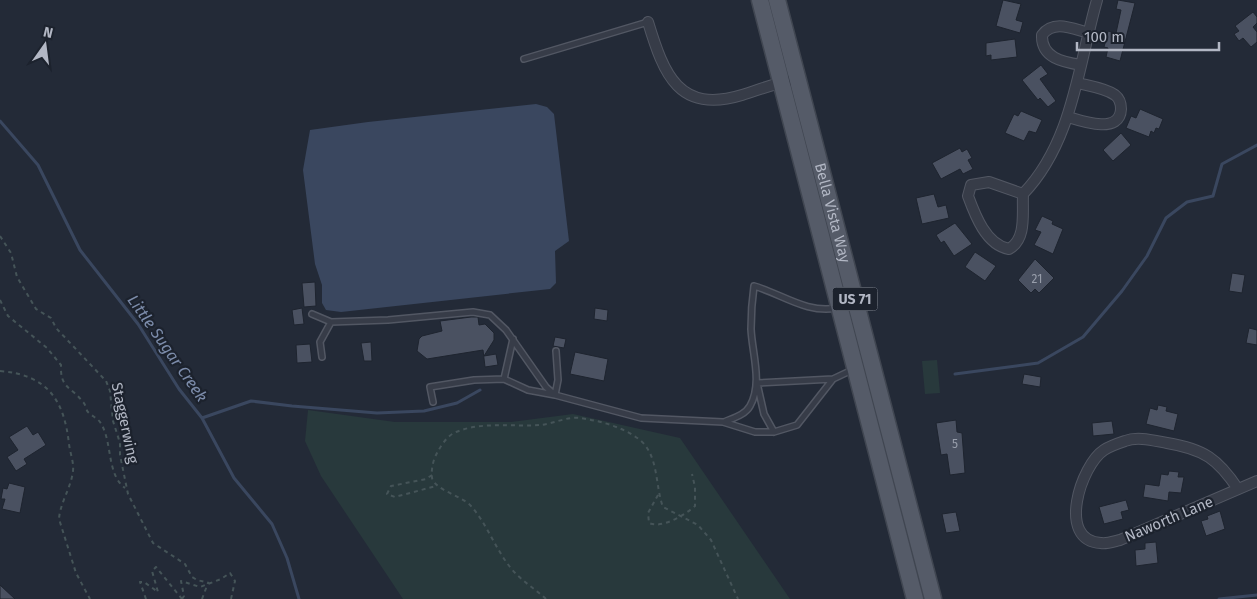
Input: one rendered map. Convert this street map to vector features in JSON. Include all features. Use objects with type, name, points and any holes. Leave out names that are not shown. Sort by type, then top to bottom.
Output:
[{"type":"main road","name":"Bella Vista Way","points":[[760,0],[790,80],[933,599]]},
{"type":"main road","name":"Bella Vista Way","points":[[777,0],[790,80],[840,308],[915,599]]},
{"type":"street","points":[[1023,194],[989,182],[971,185],[968,190],[968,196],[976,218],[986,232],[1002,248],[1009,249],[1018,244],[1021,237],[1023,194],[1042,170],[1068,117],[1078,83],[1097,0]]},
{"type":"street","points":[[648,22],[665,69],[677,86],[692,97],[710,102],[740,96],[790,80]]},
{"type":"street","points":[[1081,64],[1049,55],[1043,47],[1042,35],[1050,27],[1060,26],[1089,33]]},
{"type":"street","points":[[1068,117],[1104,125],[1113,123],[1118,118],[1121,110],[1120,101],[1115,95],[1078,83]]},
{"type":"street","name":"Naworth Lane","points":[[1238,490],[1224,467],[1207,454],[1177,445],[1127,440],[1104,450],[1090,466],[1080,490],[1075,517],[1076,526],[1090,539],[1101,543],[1120,540],[1238,490],[1257,481]]},
{"type":"lane","points":[[524,59],[648,22]]},
{"type":"lane","points":[[774,432],[764,414],[757,383],[751,328],[754,286],[771,291],[811,309],[825,311],[840,308]]},
{"type":"lane","points":[[312,314],[330,322],[388,320],[472,312],[490,315],[512,339],[546,387],[555,395]]},
{"type":"lane","points":[[322,357],[320,342],[330,322]]},
{"type":"lane","points":[[504,379],[512,339]]},
{"type":"lane","points":[[555,395],[558,380],[556,351]]},
{"type":"lane","points":[[757,383],[833,379],[855,368]]},
{"type":"lane","points":[[433,402],[430,387],[474,380],[504,379],[528,390],[555,395],[641,418],[723,422],[755,432],[774,432],[797,425],[833,379]]},
{"type":"lane","points":[[723,422],[737,417],[750,408],[757,383]]},
{"type":"path","name":"Staggerwing","points":[[0,236],[11,253],[17,277],[36,309],[51,318],[56,328],[106,381],[110,391],[114,427],[120,443],[126,488],[153,543],[185,564],[192,577],[208,583]]},
{"type":"path","points":[[0,300],[8,316],[47,348],[61,365],[60,378],[84,403],[88,412],[100,422],[108,442],[107,451],[114,464],[116,479],[126,488]]},
{"type":"path","points":[[0,371],[30,376],[43,384],[56,399],[66,423],[72,472],[59,519],[76,573],[90,599]]},
{"type":"path","points":[[436,486],[432,475],[434,459],[442,443],[452,433],[476,427],[542,425],[578,417],[613,424],[640,440],[649,453],[656,471],[658,495],[663,507],[698,526],[711,540],[738,599]]},
{"type":"path","points":[[658,495],[648,512],[649,523],[654,525],[680,517],[695,506],[695,487],[692,474]]},
{"type":"path","points":[[432,475],[426,479],[391,486],[387,494],[395,497],[436,486],[460,497],[470,506],[510,567],[524,583],[546,599]]},
{"type":"path","points":[[146,599],[140,582],[144,582],[158,592],[152,571],[156,567],[180,599],[184,596],[181,581],[195,586],[221,579],[227,573],[232,574],[235,581],[231,599]]},
{"type":"path","points":[[202,599],[208,583]]},
{"type":"shaded area","points":[[937,360],[940,393],[925,394],[922,361]]},
{"type":"shaded area","points":[[308,410],[395,422],[511,422],[573,414],[680,438],[790,599],[403,599],[321,476],[305,441]]},
{"type":"water","points":[[536,104],[547,107],[554,114],[569,241],[555,251],[556,283],[550,289],[341,312],[326,310],[322,303],[322,285],[315,264],[303,170],[310,130]]},
{"type":"building","points":[[1003,0],[1021,4],[1016,20],[1023,22],[1020,33],[996,26]]},
{"type":"building","points":[[1118,0],[1135,3],[1120,61],[1106,57],[1108,48],[1104,47],[1108,31],[1116,33],[1121,10],[1116,9]]},
{"type":"building","points":[[1253,12],[1257,17],[1257,23],[1253,27],[1257,32],[1257,42],[1251,47],[1243,38],[1239,41],[1234,34],[1239,31],[1235,26]]},
{"type":"building","points":[[1015,39],[1017,57],[991,60],[991,55],[986,56],[986,43]]},
{"type":"building","points":[[1041,65],[1048,74],[1040,79],[1056,101],[1048,107],[1040,98],[1038,100],[1022,80]]},
{"type":"building","points":[[1140,109],[1163,119],[1159,129],[1156,128],[1154,133],[1151,131],[1149,137],[1126,128],[1131,116],[1136,118]]},
{"type":"building","points":[[1021,111],[1042,120],[1036,133],[1029,131],[1024,141],[1005,133],[1014,114],[1018,116]]},
{"type":"building","points":[[1121,133],[1131,145],[1113,161],[1103,150]]},
{"type":"building","points":[[960,148],[962,152],[967,149],[972,158],[968,160],[973,169],[963,174],[960,169],[941,179],[932,163]]},
{"type":"building","points":[[934,194],[938,207],[946,205],[949,218],[922,224],[916,198]]},
{"type":"building","points":[[1042,216],[1053,221],[1052,224],[1063,229],[1053,254],[1034,245],[1041,232],[1035,230]]},
{"type":"building","points":[[955,223],[972,244],[954,256],[944,241],[941,243],[936,235]]},
{"type":"building","points":[[975,252],[996,266],[985,281],[965,267]]},
{"type":"building","points":[[1035,259],[1054,278],[1039,293],[1035,289],[1031,293],[1018,280]]},
{"type":"building","points":[[1232,273],[1245,275],[1242,293],[1229,291]]},
{"type":"building","points":[[315,282],[316,306],[304,307],[302,283]]},
{"type":"building","points":[[302,308],[304,324],[294,325],[292,310]]},
{"type":"building","points":[[595,308],[608,310],[607,321],[594,319]]},
{"type":"building","points":[[478,317],[479,325],[485,324],[494,333],[494,340],[484,356],[496,354],[498,365],[485,367],[483,350],[427,359],[417,351],[419,339],[422,336],[442,331],[440,321]]},
{"type":"building","points":[[1249,328],[1257,330],[1257,345],[1246,343]]},
{"type":"building","points":[[555,337],[566,339],[564,348],[553,346]]},
{"type":"building","points":[[371,342],[372,361],[364,361],[361,343]]},
{"type":"building","points":[[310,344],[312,362],[297,363],[296,345]]},
{"type":"building","points":[[575,352],[608,359],[604,381],[570,374]]},
{"type":"building","points":[[1024,374],[1041,377],[1040,387],[1022,384]]},
{"type":"building","points":[[1158,405],[1167,407],[1166,411],[1178,414],[1174,431],[1146,424],[1150,408],[1157,410]]},
{"type":"building","points":[[956,420],[957,432],[962,433],[965,473],[950,475],[947,454],[941,455],[936,423]]},
{"type":"building","points":[[1112,421],[1114,434],[1093,436],[1092,423]]},
{"type":"building","points":[[27,426],[33,435],[38,432],[46,445],[24,459],[27,464],[16,471],[7,457],[18,450],[9,437]]},
{"type":"building","points":[[1169,471],[1179,472],[1178,477],[1184,477],[1181,493],[1169,492],[1168,501],[1143,497],[1145,484],[1159,486],[1161,474],[1168,475]]},
{"type":"building","points":[[9,483],[25,487],[20,513],[2,509],[5,499],[1,499],[3,488],[7,489]]},
{"type":"building","points":[[1126,500],[1129,510],[1121,512],[1123,519],[1104,524],[1099,507]]},
{"type":"building","points":[[1220,511],[1225,529],[1206,536],[1201,521],[1208,519],[1207,516]]},
{"type":"building","points":[[956,512],[960,531],[946,533],[942,514]]},
{"type":"building","points":[[1156,542],[1158,563],[1136,566],[1135,550],[1145,549],[1145,543]]},
{"type":"building","points":[[0,585],[15,599],[0,599]]},
{"type":"waterway","name":"Little Sugar Creek","points":[[0,121],[38,165],[80,250],[138,324],[179,389],[202,418],[234,478],[272,524],[287,558],[299,599]]},
{"type":"waterway","points":[[955,374],[1038,363],[1083,337],[1122,291],[1147,256],[1166,218],[1187,202],[1213,196],[1222,164],[1257,145]]},
{"type":"waterway","points":[[202,418],[251,401],[377,413],[424,411],[457,403],[480,390]]},
{"type":"waterway","points":[[1219,599],[1257,595]]}]
